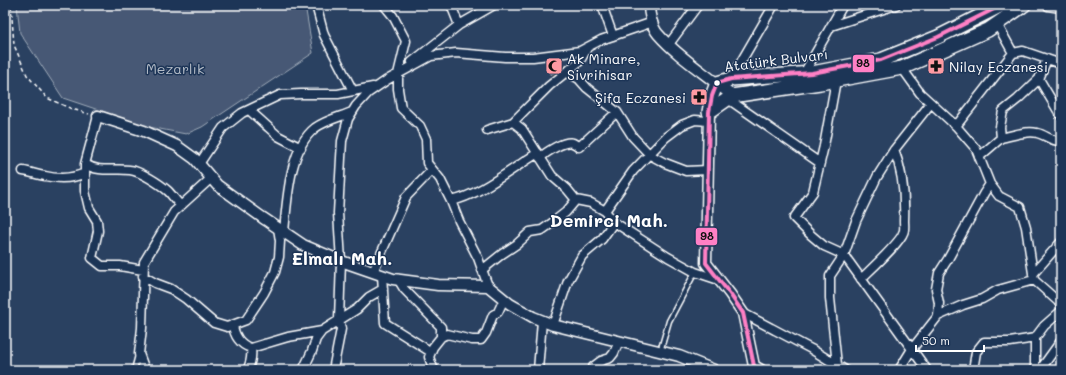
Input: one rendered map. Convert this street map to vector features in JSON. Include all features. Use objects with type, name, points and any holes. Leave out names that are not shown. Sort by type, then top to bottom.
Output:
[{"type":"main road","name":"Atatürk Bulvarı","points":[[708,117],[730,98],[880,60],[938,37],[1002,5]]},
{"type":"main road","name":"Atatürk Bulvarı","points":[[708,117],[712,96],[717,83],[731,79],[836,80],[902,68],[988,30],[1024,5]]},
{"type":"street","points":[[316,5],[324,35],[353,92]]},
{"type":"street","points":[[384,5],[393,16],[406,41],[398,74],[398,89],[401,108],[420,126],[426,139],[427,164],[440,178],[488,286],[504,299],[542,321],[679,356],[702,368],[714,370]]},
{"type":"street","points":[[451,5],[459,25]]},
{"type":"street","points":[[398,74],[459,25],[494,5]]},
{"type":"street","points":[[602,5],[613,36]]},
{"type":"street","points":[[649,5],[649,12],[657,33],[682,57],[717,83],[730,98],[820,163]]},
{"type":"street","points":[[669,44],[698,5]]},
{"type":"street","points":[[731,79],[774,5]]},
{"type":"street","points":[[803,80],[843,5]]},
{"type":"street","points":[[831,26],[896,5]]},
{"type":"street","points":[[1048,5],[1061,7]]},
{"type":"street","points":[[333,370],[341,329],[339,319],[341,261],[338,213],[342,141],[348,119],[356,106],[378,86],[432,56],[456,53],[505,57],[533,57],[580,51],[601,40],[653,22]]},
{"type":"street","points":[[997,24],[1013,53]]},
{"type":"street","points":[[487,130],[513,122],[549,86],[580,61],[586,48]]},
{"type":"street","points":[[956,126],[1013,53],[1024,52],[1061,64]]},
{"type":"street","points":[[1001,138],[1000,127],[1003,111],[1039,79],[1047,59]]},
{"type":"street","points":[[902,68],[920,93],[956,126],[976,149],[990,184],[999,196],[1020,207],[1026,227],[1034,277],[1061,304]]},
{"type":"street","points":[[566,72],[579,79],[587,88],[617,112],[633,137],[650,155],[665,163],[686,171],[708,170]]},
{"type":"street","points":[[1039,79],[1061,116]]},
{"type":"street","points":[[836,80],[813,192],[794,218],[811,236],[824,246],[844,255],[927,370]]},
{"type":"street","points":[[199,164],[223,128],[242,113],[280,95],[338,94],[378,86]]},
{"type":"street","points":[[837,365],[830,298],[830,276],[844,255],[856,222],[877,177],[894,150],[931,103]]},
{"type":"street","points":[[249,110],[278,136],[301,148]]},
{"type":"street","points":[[352,112],[315,128],[304,140],[290,177],[281,230],[275,272],[264,293],[246,320],[227,327],[214,323],[186,299],[176,292],[155,283],[143,273],[120,266],[102,266],[92,258],[98,231],[97,221],[89,208],[85,191],[84,173],[98,116],[144,131],[177,146],[195,159],[217,185],[281,230],[303,245],[341,261],[398,279],[438,285],[488,286]]},
{"type":"street","points":[[451,201],[476,193],[517,165],[564,143],[573,142],[579,147],[617,112]]},
{"type":"street","points":[[604,211],[634,171],[666,137],[682,125],[708,117],[706,263],[743,313],[756,369]]},
{"type":"street","points":[[513,122],[522,129],[552,176],[567,188],[576,200],[591,203],[604,211],[614,222],[668,257],[695,272],[719,280]]},
{"type":"street","points":[[979,157],[1001,138],[1028,132],[1035,132],[1055,142],[1061,142]]},
{"type":"street","points":[[861,279],[893,247],[903,233],[903,186],[899,164],[894,150]]},
{"type":"street","points":[[85,164],[91,168],[100,170],[132,170],[168,191],[180,205]]},
{"type":"street","points":[[431,352],[385,323],[383,289],[378,273],[406,197],[432,170]]},
{"type":"street","points":[[23,171],[62,178],[75,177],[84,173]]},
{"type":"street","points":[[145,370],[139,354],[142,328],[144,262],[154,243],[174,212],[180,205],[208,182],[211,177]]},
{"type":"street","points":[[938,316],[939,304],[936,289],[939,273],[948,260],[990,184]]},
{"type":"street","points":[[482,270],[517,244],[530,232],[542,230],[552,223],[566,212],[576,200]]},
{"type":"street","points":[[553,325],[568,281],[582,256],[602,239],[614,222]]},
{"type":"street","points":[[899,370],[938,316],[963,305],[982,299],[998,290],[1034,277],[1061,242]]},
{"type":"street","points":[[398,279],[404,289],[441,327],[441,337]]},
{"type":"street","points":[[303,370],[316,339],[322,331],[357,309],[369,297],[383,289]]},
{"type":"street","points":[[435,370],[429,357],[433,347],[441,337],[447,334],[472,340],[481,340],[486,333],[493,315],[498,312],[504,299]]},
{"type":"street","points":[[1035,370],[1035,338],[1044,326],[1061,311]]},
{"type":"street","points":[[743,313],[811,349],[845,370]]},
{"type":"street","points":[[538,370],[542,321]]},
{"type":"street","points":[[233,325],[236,335],[245,346],[251,348],[288,337],[322,331]]},
{"type":"street","points":[[973,370],[976,352],[984,342],[1010,342],[1035,338]]},
{"type":"street","points":[[593,370],[593,367],[601,361],[610,358],[619,341]]},
{"type":"street","points":[[1040,370],[1061,341]]},
{"type":"street","points":[[247,370],[252,355],[251,348]]},
{"type":"lane","points":[[660,352],[669,321],[695,272]]},
{"type":"lane","points":[[134,370],[139,354]]},
{"type":"path","points":[[11,5],[14,45],[28,75],[46,98],[72,109],[98,116]]},
{"type":"green space","name":"Mezarlık","points":[[17,5],[305,5],[313,53],[202,127],[186,134],[149,127],[63,98],[20,33]]},
{"type":"building","name":"Ak Minare, Sivrihisar","points":[[557,57],[563,69],[551,74],[546,63]]},
{"type":"transit line","name":"98","points":[[761,370],[754,366],[743,313],[706,263],[709,112],[712,96],[717,83],[731,79],[812,73],[881,60],[938,37],[1002,5]]},
{"type":"place","name":"Ak Minare, Sivrihisar","points":[[554,66]]},
{"type":"place","name":"Nilay Eczanesi","points":[[936,66]]},
{"type":"place","name":"Şifa Eczanesi","points":[[699,97]]},
{"type":"district","name":"Demirci Mah.","points":[[609,220]]},
{"type":"district","name":"Elmalı Mah.","points":[[342,258]]}]
